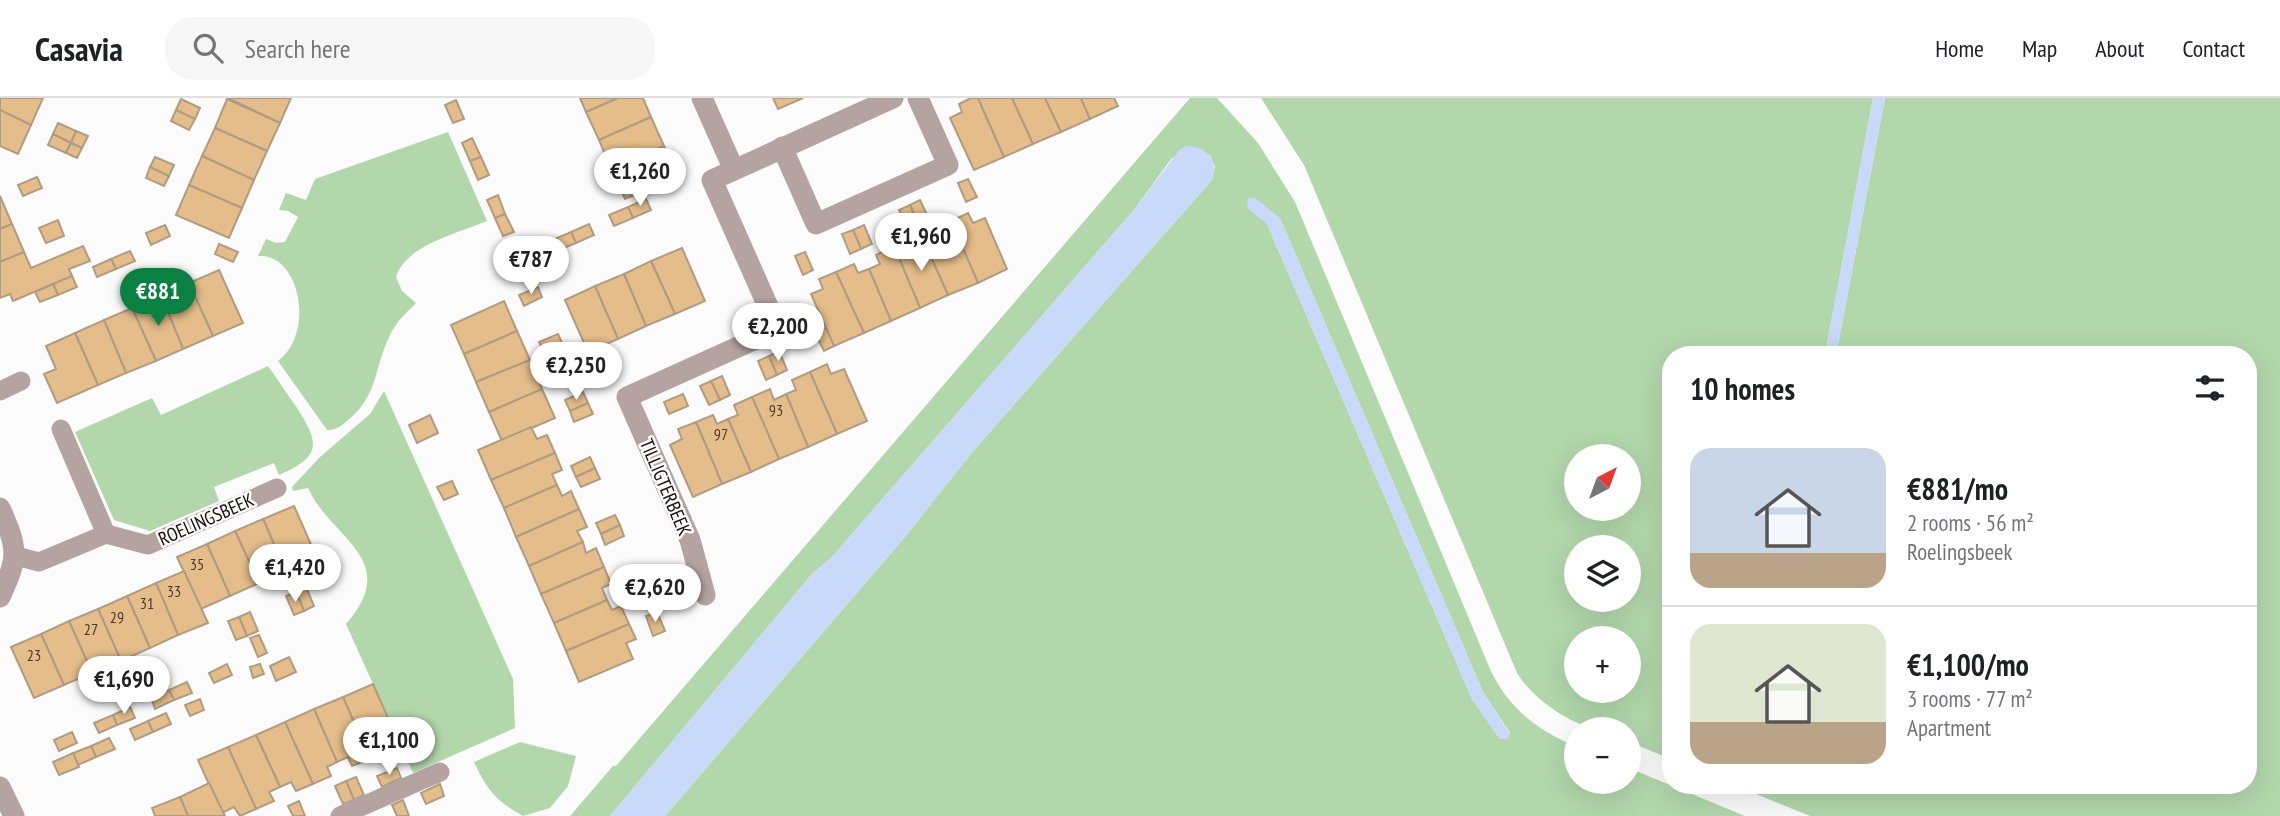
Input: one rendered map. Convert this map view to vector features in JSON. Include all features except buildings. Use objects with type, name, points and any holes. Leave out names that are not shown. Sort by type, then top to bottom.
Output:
[{"type":"street","points":[[702,98],[734,170]]},
{"type":"street","name":"TILLIGTERBEEK","points":[[705,595],[690,540],[627,397],[778,329],[712,180],[893,98]]},
{"type":"street","points":[[782,147],[816,224],[948,165],[918,98]]},
{"type":"street","points":[[0,508],[13,536],[16,556],[0,597]]},
{"type":"street","points":[[0,787],[14,816]]},
{"type":"lane","points":[[0,391],[21,382]]},
{"type":"lane","points":[[16,556],[39,562],[106,534],[61,429]]},
{"type":"lane","name":"ROELINGSBEEK","points":[[106,534],[148,545],[277,488]]},
{"type":"lane","points":[[340,816],[440,772]]},
{"type":"green space","points":[[1190,98],[1217,98],[1258,143],[1295,202],[1497,683],[1525,716],[1564,740],[1564,794],[1641,794],[1641,773],[1662,782],[1662,794],[1692,794],[1745,816],[665,816],[904,538],[974,450],[1212,180],[1215,167],[1210,155],[1172,158],[1133,211],[831,558],[812,574],[610,816],[570,816],[613,766],[616,766]],"holes":[[[1260,216],[1280,218],[1483,692],[1510,733],[1507,739],[1500,739],[1472,699],[1267,224]]]},
{"type":"green space","points":[[1261,98],[1873,98],[1827,346],[1662,346],[1662,755],[1641,747],[1641,717],[1566,717],[1554,710],[1524,683],[1517,673],[1304,165]]},
{"type":"green space","points":[[1885,98],[2280,98],[2280,816],[1810,816],[1756,794],[2257,794],[2257,346],[1838,346]]},
{"type":"green space","points":[[448,132],[487,221],[422,248],[402,266],[396,277],[402,291],[416,303],[391,333],[371,391],[358,411],[342,425],[327,430],[278,361],[290,349],[297,333],[298,297],[293,281],[284,267],[273,259],[258,256],[266,239],[276,243],[285,242],[298,217],[288,211],[279,210],[286,193],[306,200],[315,179]]},
{"type":"green space","points":[[268,366],[305,421],[313,441],[309,456],[279,475],[274,463],[214,487],[219,501],[150,531],[114,520],[75,432],[152,398],[161,415]]},
{"type":"green space","points":[[384,391],[513,679],[515,728],[413,773],[346,624],[362,602],[367,582],[365,566],[357,550],[318,506],[308,488],[293,491],[292,487],[320,457],[370,414]]},
{"type":"green space","points":[[520,742],[576,756],[568,786],[550,808],[523,816],[493,794],[474,762]]},
{"type":"water","points":[[1873,98],[1885,98],[1838,346],[1827,346]]},
{"type":"water","points":[[1186,146],[1200,148],[1210,155],[1214,166],[1212,180],[974,450],[904,538],[665,816],[610,816],[812,574],[831,558],[1133,211],[1180,149]]},
{"type":"water","points":[[1248,198],[1255,198],[1280,218],[1483,692],[1510,734],[1507,739],[1500,739],[1472,699],[1267,224],[1247,208]]}]
